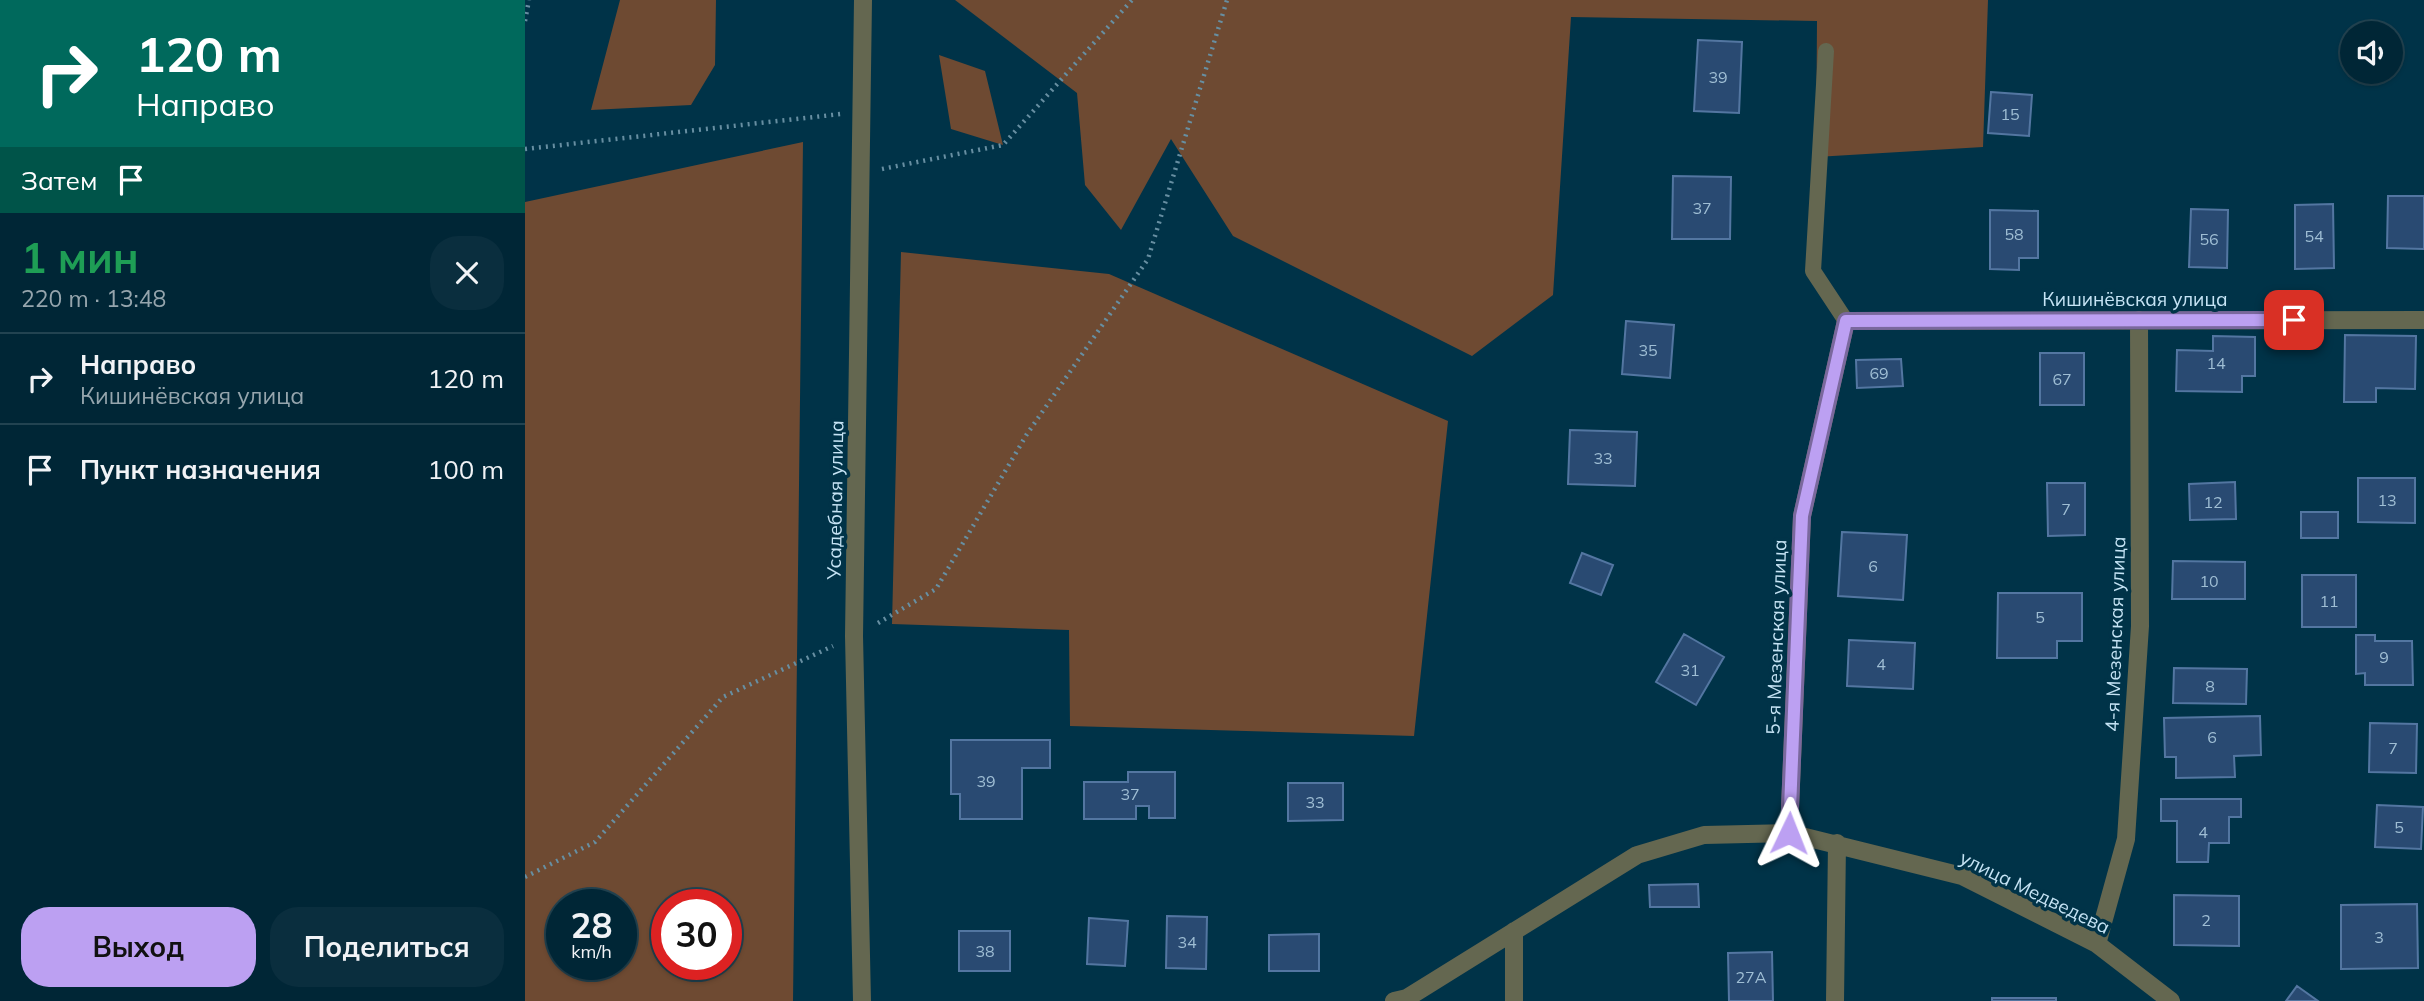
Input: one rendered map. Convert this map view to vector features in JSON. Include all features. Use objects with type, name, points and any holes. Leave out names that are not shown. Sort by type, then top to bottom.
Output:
[{"type":"street","name":"Усадебная улица","points":[[862,1001],[854,636],[859,111],[863,0]]},
{"type":"street","name":"4-я Мезенская улица","points":[[2097,944],[2126,839],[2140,626],[2139,320]]},
{"type":"street","name":"Кишинёвская улица","points":[[1846,321],[2424,320]]},
{"type":"street","name":"5-я Мезенская улица","points":[[1789,833],[1802,516],[1846,321]]},
{"type":"street","name":"улица Медведева","points":[[1394,1001],[1407,998],[1637,855],[1704,835],[1789,833],[1962,876],[2097,944],[2171,1001]]},
{"type":"street","points":[[1835,1001],[1837,843]]},
{"type":"street","points":[[1514,931],[1514,1001]]},
{"type":"lane","points":[[1826,51],[1812,252],[1813,271],[1846,321]]},
{"type":"path","points":[[525,21],[529,0]]},
{"type":"path","points":[[859,173],[1003,145],[1132,0]]},
{"type":"path","points":[[525,877],[595,842],[723,697],[854,636],[936,589],[1027,434],[1148,259],[1227,0]]},
{"type":"path","points":[[525,149],[859,111]]},
{"type":"shaded area","points":[[620,0],[716,0],[715,65],[691,105],[591,110]]},
{"type":"shaded area","points":[[955,0],[1988,0],[1983,147],[1816,157],[1817,21],[1571,17],[1553,295],[1472,356],[1233,236],[1171,139],[1121,230],[1085,185],[1077,93]]},
{"type":"shaded area","points":[[939,55],[985,71],[1003,145],[951,129]]},
{"type":"shaded area","points":[[803,142],[793,1001],[525,1001],[525,202]]},
{"type":"shaded area","points":[[901,252],[1109,274],[1448,421],[1414,736],[1070,726],[1069,630],[892,624]]},
{"type":"building","points":[[1698,40],[1742,42],[1739,113],[1694,111]]},
{"type":"building","points":[[1991,92],[2032,95],[2029,136],[1988,133]]},
{"type":"building","points":[[1673,176],[1731,177],[1730,239],[1672,239]]},
{"type":"building","points":[[2388,196],[2424,196],[2424,249],[2387,248]]},
{"type":"building","points":[[2333,204],[2334,268],[2295,269],[2295,205]]},
{"type":"building","points":[[2191,209],[2228,210],[2227,268],[2189,267]]},
{"type":"building","points":[[1990,210],[2038,211],[2038,258],[2019,258],[2019,270],[1990,269]]},
{"type":"building","points":[[1626,321],[1674,325],[1670,378],[1622,374]]},
{"type":"building","points":[[2345,335],[2416,336],[2415,389],[2376,388],[2376,402],[2344,402]]},
{"type":"building","points":[[2213,336],[2255,337],[2255,376],[2242,376],[2242,392],[2176,391],[2177,350],[2213,351]]},
{"type":"building","points":[[2040,353],[2084,353],[2084,405],[2040,405]]},
{"type":"building","points":[[1901,359],[1903,386],[1857,388],[1856,360]]},
{"type":"building","points":[[1570,430],[1637,432],[1635,486],[1568,484]]},
{"type":"building","points":[[2358,478],[2415,478],[2415,523],[2358,522]]},
{"type":"building","points":[[2235,482],[2236,519],[2190,520],[2189,484]]},
{"type":"building","points":[[2047,483],[2085,483],[2085,535],[2048,536]]},
{"type":"building","points":[[2301,512],[2338,512],[2338,538],[2301,538]]},
{"type":"building","points":[[1842,532],[1907,535],[1903,600],[1838,596]]},
{"type":"building","points":[[1582,553],[1613,565],[1601,595],[1570,583]]},
{"type":"building","points":[[2173,561],[2245,562],[2245,599],[2172,599]]},
{"type":"building","points":[[2302,575],[2356,575],[2356,627],[2302,627]]},
{"type":"building","points":[[1998,593],[2082,593],[2082,641],[2057,641],[2057,658],[1997,658]]},
{"type":"building","points":[[1684,634],[1724,657],[1696,705],[1656,682]]},
{"type":"building","points":[[2356,635],[2375,635],[2375,641],[2412,641],[2413,685],[2365,685],[2365,673],[2356,674]]},
{"type":"building","points":[[1849,640],[1915,643],[1913,689],[1847,686]]},
{"type":"building","points":[[2174,668],[2247,669],[2246,704],[2173,703]]},
{"type":"building","points":[[2260,716],[2261,755],[2234,756],[2235,777],[2176,778],[2176,757],[2165,757],[2164,718]]},
{"type":"building","points":[[2370,723],[2417,724],[2416,773],[2369,772]]},
{"type":"building","points":[[951,740],[1050,740],[1050,768],[1022,768],[1022,819],[960,819],[960,794],[951,794]]},
{"type":"building","points":[[1128,772],[1175,772],[1175,818],[1149,818],[1149,806],[1136,806],[1136,819],[1084,819],[1084,782],[1128,782]]},
{"type":"building","points":[[1288,783],[1343,783],[1343,820],[1288,821]]},
{"type":"building","points":[[2161,799],[2241,799],[2241,817],[2229,817],[2229,843],[2209,843],[2208,862],[2177,862],[2177,821],[2161,821]]},
{"type":"building","points":[[2377,805],[2423,807],[2421,849],[2375,847]]},
{"type":"building","points":[[1698,884],[1699,907],[1650,907],[1649,885]]},
{"type":"building","points":[[2174,895],[2239,896],[2239,946],[2174,945]]},
{"type":"building","points":[[2417,904],[2418,968],[2341,969],[2341,905]]},
{"type":"building","points":[[1167,916],[1207,917],[1206,969],[1166,968]]},
{"type":"building","points":[[1089,918],[1128,921],[1125,966],[1087,964]]},
{"type":"building","points":[[959,931],[1010,931],[1010,971],[959,971]]},
{"type":"building","points":[[1319,934],[1319,971],[1269,971],[1269,935]]},
{"type":"building","points":[[1772,952],[1773,1001],[1729,1001],[1728,953]]},
{"type":"building","points":[[2297,986],[2318,1001],[2286,1001]]},
{"type":"building","points":[[1992,998],[2056,998],[2056,1001],[1992,1001]]},
{"type":"route","points":[[1789,833],[1802,516],[1846,321],[2294,320]]}]
